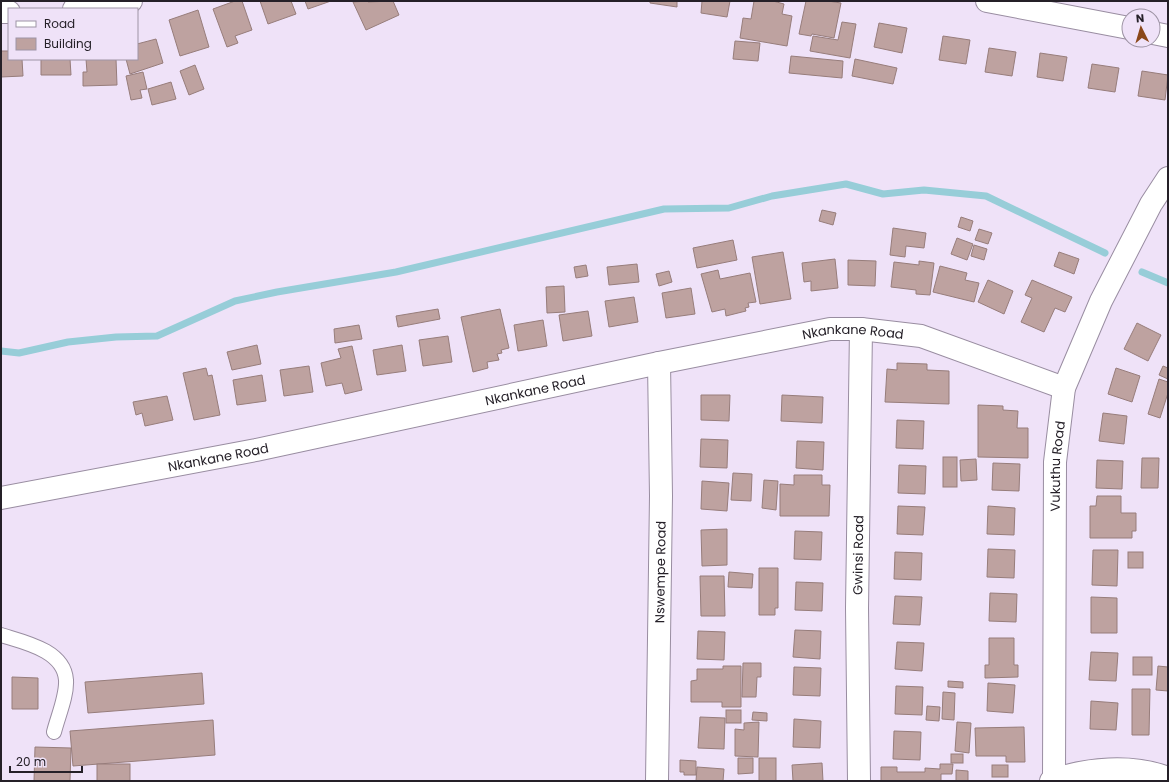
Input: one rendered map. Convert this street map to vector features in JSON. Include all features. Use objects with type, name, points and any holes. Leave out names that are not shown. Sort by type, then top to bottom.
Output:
[{"type":"street","points":[[81,8],[131,1]]},
{"type":"street","points":[[987,1],[1121,26]]},
{"type":"street","name":"Vukuthu Road","points":[[1052,780],[1055,462],[1064,388],[1101,301],[1151,204],[1168,178]]},
{"type":"street","name":"Nkankane Road","points":[[1,498],[256,450],[659,363],[830,329],[861,329],[921,336],[1064,388]]},
{"type":"street","name":"Gwinsi Road","points":[[859,781],[857,608],[861,329]]},
{"type":"street","name":"Nswempe Road","points":[[657,781],[661,504],[659,363]]},
{"type":"street","points":[[1052,780],[1083,772],[1132,770],[1155,773],[1168,778]]},
{"type":"lane","points":[[1,635],[32,645],[48,654],[62,669],[66,680],[65,688],[54,732]]},
{"type":"building","points":[[235,1],[242,1],[252,30],[235,36],[238,43],[227,47],[213,9]]},
{"type":"building","points":[[260,1],[291,1],[296,14],[268,24]]},
{"type":"building","points":[[305,1],[331,1],[308,9]]},
{"type":"building","points":[[393,1],[399,15],[366,30],[353,2]]},
{"type":"building","points":[[650,1],[677,1],[677,7],[650,3]]},
{"type":"building","points":[[702,1],[730,1],[727,17],[701,13]]},
{"type":"building","points":[[754,1],[773,1],[784,4],[782,14],[792,16],[787,46],[740,38],[743,18],[751,19]]},
{"type":"building","points":[[806,1],[828,1],[841,3],[834,38],[812,34],[811,36],[799,34]]},
{"type":"building","points":[[198,10],[209,47],[180,56],[169,20]]},
{"type":"building","points":[[842,22],[856,24],[850,58],[810,51],[813,36],[838,40]]},
{"type":"building","points":[[879,23],[907,28],[902,53],[874,47]]},
{"type":"building","points":[[943,36],[970,40],[966,64],[939,60]]},
{"type":"building","points":[[156,39],[163,63],[130,74],[126,60],[138,60],[138,44]]},
{"type":"building","points":[[735,41],[760,43],[758,61],[733,59]]},
{"type":"building","points":[[989,48],[1016,52],[1012,76],[985,72]]},
{"type":"building","points":[[1,51],[8,51],[8,60],[22,60],[23,76],[1,77]]},
{"type":"building","points":[[1040,53],[1067,57],[1063,81],[1037,77]]},
{"type":"building","points":[[791,56],[843,61],[842,78],[789,73]]},
{"type":"building","points":[[855,59],[897,68],[893,84],[852,76]]},
{"type":"building","points":[[41,60],[70,60],[71,75],[41,75]]},
{"type":"building","points":[[86,60],[116,60],[117,85],[83,86],[83,72],[87,72]]},
{"type":"building","points":[[1092,64],[1119,68],[1115,92],[1088,88]]},
{"type":"building","points":[[195,65],[204,89],[189,95],[180,71]]},
{"type":"building","points":[[1142,71],[1168,75],[1165,100],[1138,96]]},
{"type":"building","points":[[143,72],[147,89],[140,90],[142,98],[131,100],[126,76]]},
{"type":"building","points":[[171,82],[176,99],[152,105],[148,89]]},
{"type":"building","points":[[822,210],[836,213],[833,225],[819,221]]},
{"type":"building","points":[[961,217],[973,221],[970,231],[958,227]]},
{"type":"building","points":[[893,228],[926,233],[924,248],[906,246],[905,257],[890,255]]},
{"type":"building","points":[[979,229],[992,233],[988,244],[975,240]]},
{"type":"building","points":[[957,238],[973,244],[967,260],[951,254]]},
{"type":"building","points":[[733,240],[737,260],[697,268],[693,248]]},
{"type":"building","points":[[974,245],[987,249],[984,260],[971,256]]},
{"type":"building","points":[[783,252],[791,299],[760,304],[752,257]]},
{"type":"building","points":[[1059,252],[1079,259],[1074,274],[1054,266]]},
{"type":"building","points":[[835,259],[838,288],[811,291],[811,281],[804,282],[802,263]]},
{"type":"building","points":[[848,260],[876,261],[875,286],[848,285]]},
{"type":"building","points":[[919,261],[934,263],[930,295],[916,294],[916,290],[891,287],[894,262],[919,265]]},
{"type":"building","points":[[637,264],[639,282],[609,285],[607,267]]},
{"type":"building","points":[[586,265],[588,276],[576,278],[574,267]]},
{"type":"building","points":[[940,266],[967,273],[965,280],[979,283],[974,302],[933,292]]},
{"type":"building","points":[[718,270],[720,279],[750,273],[756,302],[748,303],[749,307],[745,308],[746,311],[726,316],[725,309],[712,312],[701,274]]},
{"type":"building","points":[[669,271],[672,282],[659,286],[656,274]]},
{"type":"building","points":[[988,280],[1013,291],[1004,314],[978,302]]},
{"type":"building","points":[[1032,280],[1072,297],[1065,312],[1055,308],[1044,332],[1021,322],[1032,298],[1025,295]]},
{"type":"building","points":[[564,286],[565,312],[547,313],[546,287]]},
{"type":"building","points":[[691,288],[695,314],[666,318],[662,293]]},
{"type":"building","points":[[634,297],[638,322],[609,327],[605,301]]},
{"type":"building","points":[[438,309],[440,319],[398,327],[396,316]]},
{"type":"building","points":[[500,309],[509,348],[501,350],[502,353],[497,354],[499,360],[487,362],[488,368],[473,372],[461,317]]},
{"type":"building","points":[[588,311],[592,336],[563,341],[559,315]]},
{"type":"building","points":[[543,320],[547,346],[518,351],[514,325]]},
{"type":"building","points":[[1137,323],[1161,335],[1148,361],[1124,349]]},
{"type":"building","points":[[359,325],[362,339],[335,343],[334,329]]},
{"type":"building","points":[[448,336],[452,362],[423,366],[419,340]]},
{"type":"building","points":[[257,345],[261,364],[232,370],[227,352]]},
{"type":"building","points":[[402,345],[406,371],[377,375],[373,350]]},
{"type":"building","points":[[352,346],[362,390],[345,394],[342,383],[326,386],[321,363],[341,358],[338,349]]},
{"type":"building","points":[[897,363],[927,364],[927,370],[949,371],[949,404],[885,402],[887,369],[897,370]]},
{"type":"building","points":[[309,366],[313,392],[284,396],[280,370]]},
{"type":"building","points":[[1163,366],[1168,368],[1168,379],[1159,375]]},
{"type":"building","points":[[206,368],[208,376],[212,375],[220,415],[194,420],[183,373]]},
{"type":"building","points":[[1116,368],[1140,376],[1132,402],[1108,394]]},
{"type":"building","points":[[262,375],[266,401],[237,405],[233,380]]},
{"type":"building","points":[[1159,379],[1168,382],[1168,393],[1160,418],[1148,414]]},
{"type":"building","points":[[701,395],[730,395],[729,421],[701,420]]},
{"type":"building","points":[[782,395],[823,397],[822,423],[781,421]]},
{"type":"building","points":[[167,396],[173,420],[145,426],[142,413],[136,415],[133,402]]},
{"type":"building","points":[[978,405],[1003,406],[1003,410],[1018,411],[1017,428],[1028,428],[1028,458],[978,457]]},
{"type":"building","points":[[1103,413],[1127,416],[1124,444],[1099,441]]},
{"type":"building","points":[[897,420],[924,421],[923,449],[896,448]]},
{"type":"building","points":[[701,439],[728,440],[727,468],[700,467]]},
{"type":"building","points":[[797,441],[824,442],[823,470],[796,468]]},
{"type":"building","points":[[943,457],[957,457],[957,487],[943,487]]},
{"type":"building","points":[[1142,458],[1159,458],[1158,488],[1141,488]]},
{"type":"building","points":[[976,459],[977,480],[961,481],[960,460]]},
{"type":"building","points":[[1097,460],[1123,461],[1122,489],[1096,488]]},
{"type":"building","points":[[993,463],[1020,464],[1019,491],[992,490]]},
{"type":"building","points":[[899,465],[926,466],[925,494],[898,493]]},
{"type":"building","points":[[733,473],[752,474],[751,501],[731,500]]},
{"type":"building","points":[[794,475],[822,475],[822,485],[830,485],[829,516],[780,516],[780,484],[794,485]]},
{"type":"building","points":[[764,480],[778,481],[776,510],[762,508]]},
{"type":"building","points":[[702,481],[729,483],[727,511],[701,509]]},
{"type":"building","points":[[1097,496],[1121,496],[1121,513],[1136,513],[1136,531],[1132,531],[1132,538],[1090,538],[1090,506],[1096,506]]},
{"type":"building","points":[[898,506],[925,507],[923,535],[897,534]]},
{"type":"building","points":[[988,506],[1015,508],[1014,535],[987,534]]},
{"type":"building","points":[[727,529],[727,565],[702,566],[701,530]]},
{"type":"building","points":[[795,531],[822,532],[821,560],[794,559]]},
{"type":"building","points":[[988,549],[1015,550],[1014,578],[987,577]]},
{"type":"building","points":[[1093,550],[1118,550],[1117,586],[1092,585]]},
{"type":"building","points":[[895,552],[922,553],[921,580],[894,579]]},
{"type":"building","points":[[1128,552],[1143,552],[1143,568],[1128,568]]},
{"type":"building","points":[[759,568],[778,568],[778,608],[775,608],[775,615],[759,615]]},
{"type":"building","points":[[729,572],[753,574],[752,588],[728,587]]},
{"type":"building","points":[[700,576],[724,576],[725,616],[701,616]]},
{"type":"building","points":[[796,582],[823,583],[822,611],[795,610]]},
{"type":"building","points":[[990,593],[1017,594],[1016,622],[989,621]]},
{"type":"building","points":[[895,596],[922,597],[920,625],[893,624]]},
{"type":"building","points":[[1091,597],[1117,598],[1117,633],[1091,633]]},
{"type":"building","points":[[795,630],[821,631],[820,659],[793,657]]},
{"type":"building","points":[[698,631],[725,632],[724,660],[697,659]]},
{"type":"building","points":[[989,638],[1014,638],[1014,665],[1018,665],[1018,677],[985,678],[985,665],[989,665]]},
{"type":"building","points":[[897,642],[924,643],[922,671],[895,669]]},
{"type":"building","points":[[1091,652],[1118,653],[1116,681],[1089,680]]},
{"type":"building","points":[[1133,657],[1152,657],[1152,675],[1133,675]]},
{"type":"building","points":[[743,663],[761,663],[761,677],[757,677],[756,697],[742,697]]},
{"type":"building","points":[[723,666],[741,666],[741,707],[722,707],[722,702],[691,702],[691,681],[697,680],[697,669],[723,669]]},
{"type":"building","points":[[1158,666],[1168,667],[1168,691],[1156,690]]},
{"type":"building","points":[[794,667],[821,668],[820,696],[793,695]]},
{"type":"building","points":[[202,673],[204,704],[88,713],[85,682]]},
{"type":"building","points":[[12,677],[38,678],[38,709],[12,709]]},
{"type":"building","points":[[948,681],[963,682],[963,688],[948,687]]},
{"type":"building","points":[[988,683],[1015,685],[1013,713],[987,711]]},
{"type":"building","points":[[896,686],[923,687],[922,715],[895,714]]},
{"type":"building","points":[[1132,689],[1150,689],[1149,735],[1132,735]]},
{"type":"building","points":[[943,692],[955,693],[954,720],[942,719]]},
{"type":"building","points":[[1091,701],[1118,703],[1116,730],[1090,729]]},
{"type":"building","points":[[927,706],[940,707],[939,721],[926,720]]},
{"type":"building","points":[[726,710],[741,710],[741,723],[726,723]]},
{"type":"building","points":[[753,712],[767,713],[767,721],[752,720]]},
{"type":"building","points":[[700,717],[725,718],[724,749],[698,748]]},
{"type":"building","points":[[794,719],[821,721],[820,748],[793,747]]},
{"type":"building","points":[[213,720],[215,755],[73,766],[70,731]]},
{"type":"building","points":[[759,722],[758,757],[735,756],[735,729],[744,730],[744,723]]},
{"type":"building","points":[[957,722],[971,723],[969,753],[955,751]]},
{"type":"building","points":[[1024,727],[1025,762],[1006,762],[1006,756],[976,756],[975,728]]},
{"type":"building","points":[[894,731],[921,732],[920,760],[893,759]]},
{"type":"building","points":[[35,747],[71,748],[70,781],[34,781]]},
{"type":"building","points":[[951,754],[963,754],[963,763],[951,763]]},
{"type":"building","points":[[738,758],[753,758],[753,773],[738,774]]},
{"type":"building","points":[[759,758],[776,758],[776,781],[759,781]]},
{"type":"building","points":[[680,760],[696,761],[696,775],[684,775],[684,772],[680,772]]},
{"type":"building","points":[[822,763],[823,781],[793,781],[792,765]]},
{"type":"building","points":[[97,764],[130,764],[130,781],[97,781]]},
{"type":"building","points":[[940,764],[953,764],[952,774],[941,774],[941,781],[881,781],[881,767],[897,767],[897,772],[925,772],[925,768],[940,769]]},
{"type":"building","points":[[992,765],[1008,765],[1008,777],[992,777]]},
{"type":"building","points":[[697,767],[724,769],[723,781],[696,781]]},
{"type":"building","points":[[956,770],[968,771],[968,781],[956,781]]},
{"type":"waterway","points":[[1,351],[19,353],[68,342],[116,337],[157,336],[235,301],[277,292],[396,272],[664,209],[729,208],[772,196],[846,184],[883,194],[924,190],[986,196],[1105,253]]},
{"type":"waterway","points":[[1142,272],[1168,283]]}]
